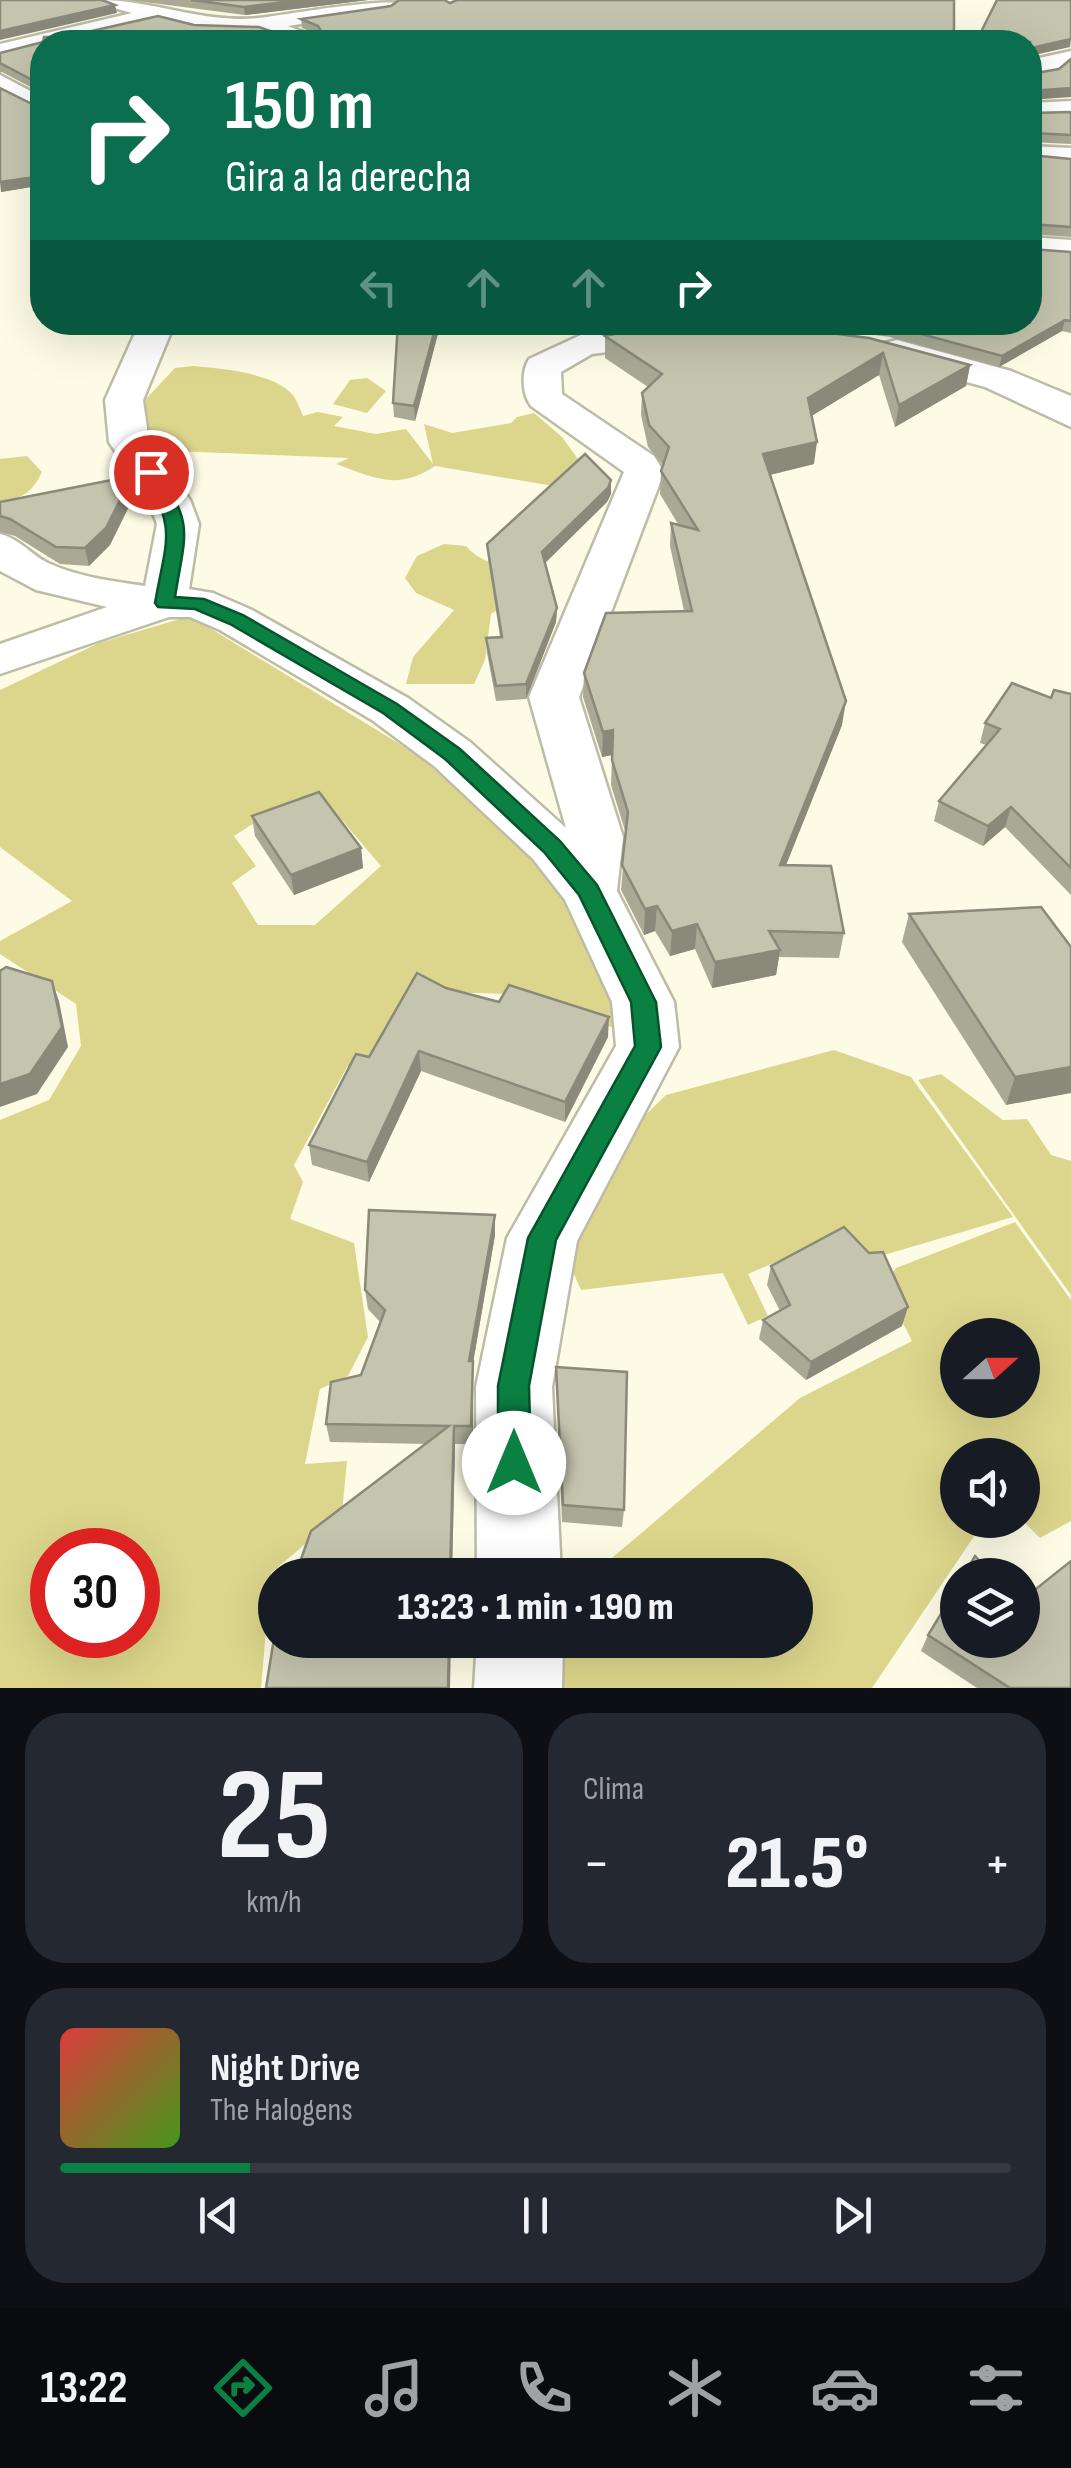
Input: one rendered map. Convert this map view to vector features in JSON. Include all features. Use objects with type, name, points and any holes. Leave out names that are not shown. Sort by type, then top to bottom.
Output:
[{"type":"street","points":[[111,0],[195,23],[239,30]]},
{"type":"street","points":[[269,30],[300,4],[390,3],[388,0]]},
{"type":"street","points":[[91,30],[160,14]]},
{"type":"street","points":[[1044,68],[1050,47],[1042,43],[1071,41]]},
{"type":"street","points":[[0,51],[30,44]]},
{"type":"street","points":[[1042,64],[1071,58]]},
{"type":"street","points":[[0,82],[30,101]]},
{"type":"street","points":[[1042,110],[1071,109]]},
{"type":"street","points":[[1042,155],[1071,157]]},
{"type":"street","points":[[1042,248],[1071,250]]},
{"type":"street","points":[[152,335],[124,400],[129,442],[168,500],[178,524],[164,603]]},
{"type":"street","points":[[589,891],[596,837],[554,698],[644,472],[640,465],[544,398],[542,367],[583,345],[640,335]]},
{"type":"street","points":[[864,346],[998,379],[1063,406],[1071,415]]},
{"type":"street","points":[[0,547],[8,559],[42,576],[164,603],[198,603],[236,620],[390,709],[452,754],[552,846],[589,891],[644,1002],[648,1047],[542,1238],[514,1386],[519,1558]]},
{"type":"street","points":[[0,660],[164,603]]},
{"type":"street","points":[[518,1688],[519,1658]]},
{"type":"shaded area","points":[[193,366],[273,381],[292,394],[303,416],[318,412],[343,417],[334,426],[376,434],[406,429],[433,464],[424,424],[452,433],[511,423],[517,417],[534,413],[562,437],[591,477],[559,487],[435,466],[409,478],[386,480],[336,464],[349,458],[146,450],[130,416],[175,368]]},
{"type":"shaded area","points":[[367,378],[386,391],[367,413],[333,404],[350,380]]},
{"type":"shaded area","points":[[27,456],[42,472],[38,479],[21,496],[0,501],[0,459]]},
{"type":"shaded area","points":[[444,544],[466,546],[515,574],[529,589],[491,614],[485,660],[474,684],[406,684],[413,657],[454,610],[416,593],[405,578],[417,556]]},
{"type":"shaded area","points":[[190,616],[416,754],[566,882],[633,1034],[509,994],[408,991],[372,1054],[347,1067],[294,1165],[303,1182],[290,1219],[354,1243],[368,1337],[348,1376],[320,1389],[305,1464],[347,1461],[342,1513],[289,1558],[258,1558],[258,1658],[264,1658],[261,1688],[0,1688],[0,1120],[49,1100],[81,1046],[76,1004],[0,954],[0,941],[72,901],[0,847],[0,690],[99,643]],"holes":[[[324,799],[381,866],[315,925],[258,925],[232,883],[256,866],[234,836],[251,825]]]},
{"type":"shaded area","points":[[834,1050],[911,1077],[1013,1217],[867,1260],[841,1234],[748,1274],[768,1316],[748,1325],[723,1273],[581,1290],[562,1247],[599,1160],[666,1095]]},
{"type":"shaded area","points":[[941,1074],[1003,1120],[1027,1119],[1051,1155],[1071,1161],[1071,1295],[918,1080]]},
{"type":"shaded area","points":[[1015,1222],[1071,1300],[1071,1521],[1040,1538],[1040,1438],[940,1438],[940,1538],[973,1538],[959,1558],[940,1558],[940,1587],[872,1688],[522,1688],[531,1658],[813,1658],[813,1558],[612,1558],[800,1398],[912,1341],[883,1284],[896,1268]]},
{"type":"building","points":[[0,0],[102,0],[115,5],[0,31]]},
{"type":"building","points":[[191,0],[301,0],[244,7]]},
{"type":"building","points":[[399,0],[954,0],[954,30],[320,30],[301,19],[391,6]]},
{"type":"building","points":[[997,0],[1071,0],[1071,39],[1042,46],[1042,30],[982,30]]},
{"type":"building","points":[[158,16],[194,25],[267,30],[96,30]]},
{"type":"building","points":[[30,45],[30,79],[0,63],[0,53]]},
{"type":"building","points":[[1071,59],[1071,88],[1042,90],[1042,72],[1059,69]]},
{"type":"building","points":[[0,88],[30,103],[30,178],[0,182]]},
{"type":"building","points":[[1071,112],[1071,135],[1042,134],[1042,113]]},
{"type":"building","points":[[1042,156],[1071,159],[1071,227],[1042,225]]},
{"type":"building","points":[[1042,250],[1071,252],[1071,321],[1065,320],[1042,333]]},
{"type":"building","points":[[397,335],[433,335],[414,406],[393,403]]},
{"type":"building","points":[[845,335],[970,365],[899,405],[883,353],[808,398],[817,442],[763,454],[846,701],[780,865],[831,866],[844,933],[769,931],[780,950],[715,962],[697,924],[672,931],[657,906],[645,909],[622,865],[628,812],[612,760],[613,730],[603,732],[584,673],[606,613],[692,611],[671,523],[698,530],[661,471],[669,447],[649,425],[642,393],[662,374],[605,336]]},
{"type":"building","points":[[925,335],[1039,335],[1002,356]]},
{"type":"building","points":[[585,454],[611,480],[608,488],[542,552],[557,608],[526,684],[496,686],[486,638],[502,637],[487,544]]},
{"type":"building","points":[[132,476],[106,528],[85,548],[56,547],[0,516],[0,502]]},
{"type":"building","points":[[1012,683],[1051,698],[1054,690],[1071,694],[1071,868],[1011,807],[988,826],[939,801],[1000,729],[985,723]]},
{"type":"building","points":[[319,792],[361,848],[291,875],[252,816]]},
{"type":"building","points":[[1041,907],[1071,947],[1071,1067],[1015,1077],[909,914]]},
{"type":"building","points":[[6,967],[52,981],[62,1027],[30,1074],[0,1084],[0,971]]},
{"type":"building","points":[[417,973],[446,988],[499,1002],[509,985],[609,1017],[565,1102],[419,1051],[367,1162],[309,1145],[356,1054],[369,1057]]},
{"type":"building","points":[[369,1210],[495,1215],[469,1361],[473,1361],[471,1426],[454,1426],[450,1558],[301,1558],[311,1531],[449,1426],[326,1424],[331,1382],[361,1375],[385,1310],[365,1290]]},
{"type":"building","points":[[844,1227],[869,1253],[883,1252],[908,1307],[811,1362],[763,1320],[790,1305],[771,1266]]},
{"type":"building","points":[[556,1367],[627,1372],[624,1510],[563,1505]]},
{"type":"building","points":[[1071,1561],[1071,1688],[1010,1688],[964,1658],[1040,1658],[1040,1586]]},
{"type":"building","points":[[940,1615],[940,1643],[928,1635]]},
{"type":"building","points":[[271,1658],[449,1658],[448,1688],[266,1688]]},
{"type":"route","points":[[151,472],[178,524],[164,603],[198,603],[236,620],[390,709],[452,754],[552,846],[589,891],[644,1002],[648,1047],[598,1130],[542,1238],[514,1386],[514,1463]]}]
